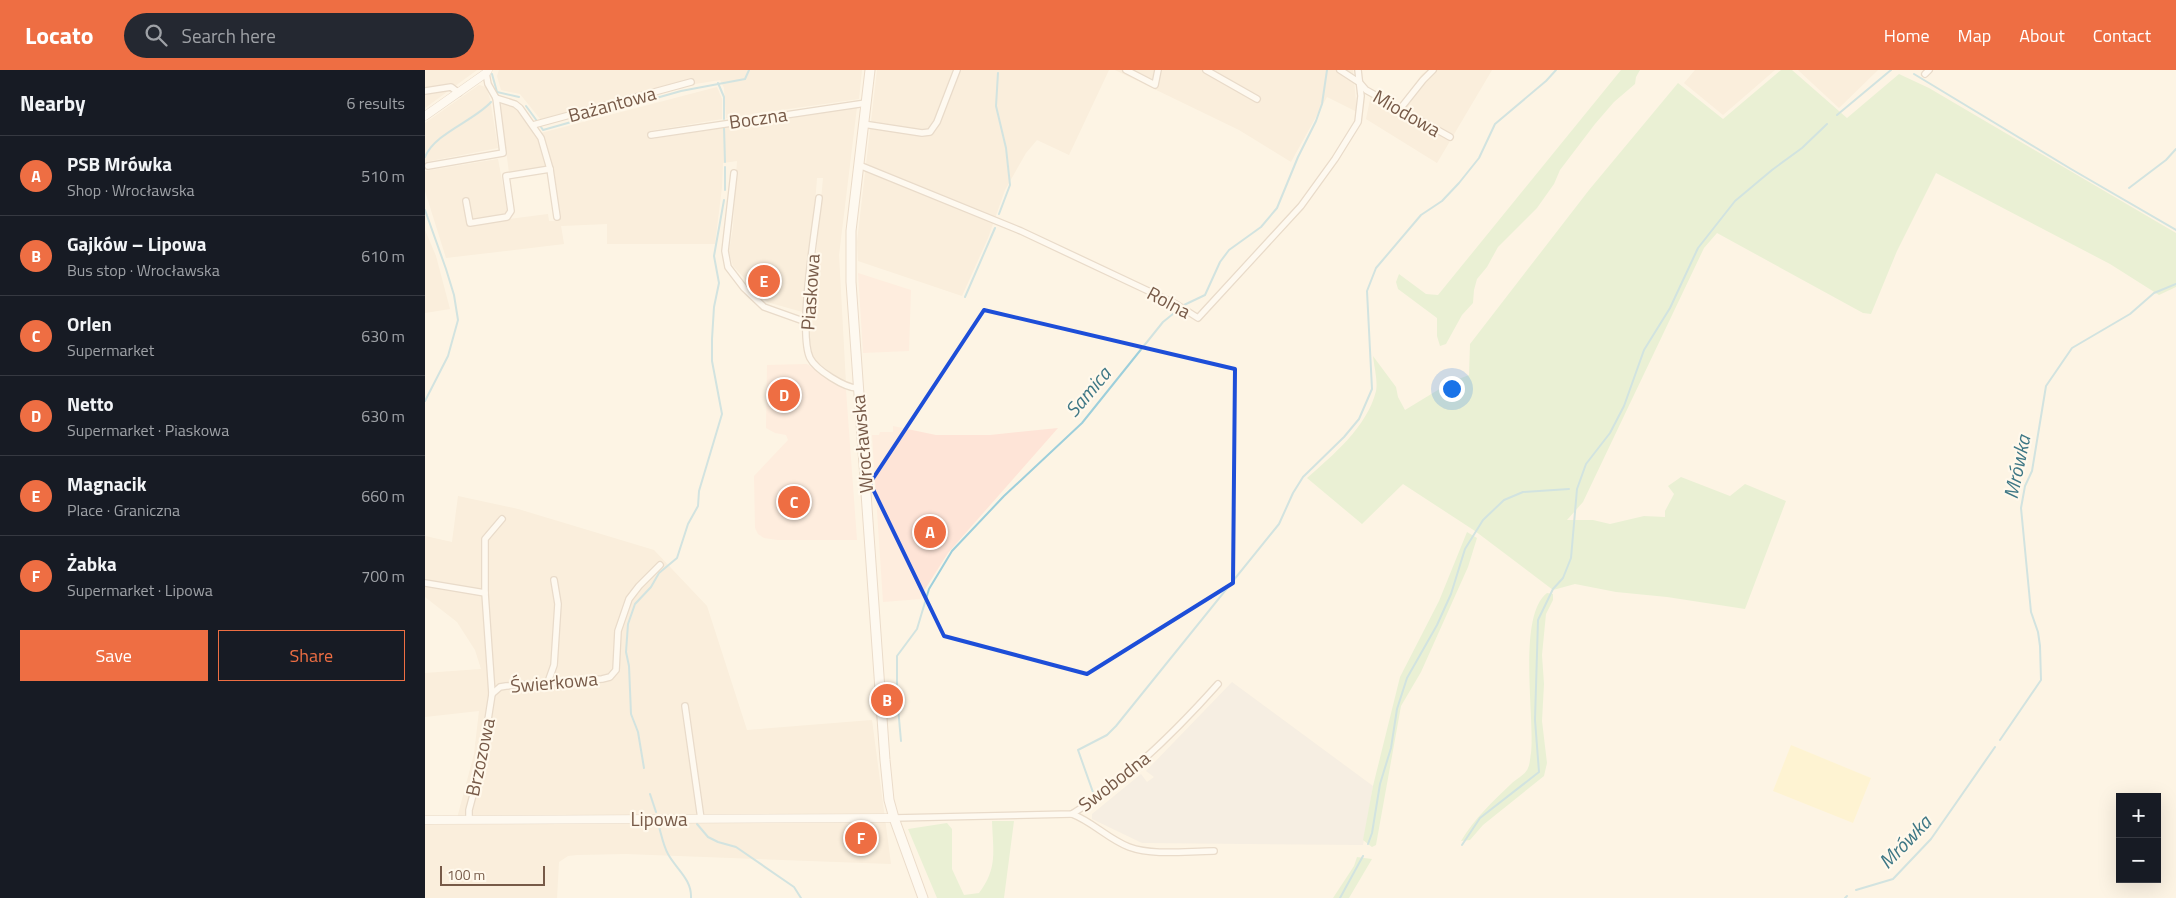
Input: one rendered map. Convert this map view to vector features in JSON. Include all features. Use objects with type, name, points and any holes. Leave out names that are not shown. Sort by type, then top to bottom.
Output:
[{"type":"main road","name":"Wrocławska","points":[[870,70],[850,253],[857,388],[889,800],[923,898]]},
{"type":"street","points":[[863,124],[922,133],[930,132],[937,122],[957,70]]},
{"type":"street","points":[[1126,70],[1155,85],[1158,70]]},
{"type":"street","points":[[1206,70],[1257,99]]},
{"type":"street","name":"Miodowa","points":[[1340,70],[1366,90],[1450,138]]},
{"type":"street","name":"Rolna","points":[[859,165],[1021,231],[1182,308],[1198,318],[1264,248],[1320,182],[1359,122],[1361,96],[1358,70]]},
{"type":"street","points":[[1400,109],[1433,70]]},
{"type":"street","points":[[425,116],[487,72]]},
{"type":"street","points":[[428,166],[503,153],[495,98],[488,84],[487,72]]},
{"type":"street","name":"Bażantowa","points":[[533,125],[691,82]]},
{"type":"street","points":[[425,91],[451,87],[459,93]]},
{"type":"street","points":[[495,98],[515,104],[533,125],[541,138],[550,169],[557,217]]},
{"type":"street","name":"Boczna","points":[[651,135],[866,103]]},
{"type":"street","points":[[466,200],[470,223],[507,217],[511,211],[505,176],[550,169]]},
{"type":"street","points":[[734,173],[725,251],[728,268],[743,288],[764,307],[806,322]]},
{"type":"street","name":"Piaskowa","points":[[819,198],[806,322],[811,359],[846,387],[857,388]]},
{"type":"street","name":"Brzozowa","points":[[469,820],[469,810],[488,724],[492,694],[485,593],[485,539],[502,519]]},
{"type":"street","name":"Świerkowa","points":[[492,694],[500,687],[602,679],[614,673],[618,631],[629,599],[660,565]]},
{"type":"street","points":[[548,682],[554,665],[558,604],[554,580]]},
{"type":"street","points":[[425,583],[485,593]]},
{"type":"street","name":"Swobodna","points":[[894,818],[1072,814],[1090,804],[1163,742],[1218,684]]},
{"type":"street","points":[[685,706],[701,819]]},
{"type":"street","points":[[1072,814],[1086,820],[1104,835],[1128,847],[1149,853],[1214,851]]},
{"type":"street","name":"Lipowa","points":[[425,820],[894,818]]},
{"type":"highlighted area","points":[[984,310],[1235,369],[1233,583],[1087,674],[944,636],[870,483]]},
{"type":"shaded area","points":[[425,70],[477,70],[425,108]]},
{"type":"shaded area","points":[[499,70],[862,70],[859,99],[726,118],[724,88],[720,80],[695,84],[693,79],[541,120],[520,94],[501,90],[497,76]]},
{"type":"shaded area","points":[[877,70],[1109,70],[1069,155],[1037,140],[1026,153],[1005,190],[988,238],[962,296],[858,261],[857,242]]},
{"type":"shaded area","points":[[1115,70],[1353,70],[1357,112],[1327,97],[1291,162],[1239,130]]},
{"type":"shaded area","points":[[1428,70],[1492,70],[1437,163],[1366,119],[1371,95],[1396,110],[1422,74]]},
{"type":"shaded area","points":[[1695,70],[1775,70],[1723,115],[1684,83]]},
{"type":"shaded area","points":[[1798,70],[1878,70],[1839,108]]},
{"type":"shaded area","points":[[479,85],[486,87],[490,99],[498,148],[425,162],[425,123]]},
{"type":"shaded area","points":[[717,87],[722,99],[722,119],[649,131],[651,139],[857,107],[839,255],[846,384],[813,359],[809,336],[823,178],[817,178],[806,313],[767,302],[733,266],[729,252],[733,227],[737,161],[723,163],[715,244],[607,244],[607,224],[561,226],[564,244],[446,258],[425,191],[425,171],[498,159],[509,219],[548,214],[549,221],[560,221],[548,149],[541,133]]},
{"type":"shaded area","points":[[500,104],[514,105],[537,136],[544,152],[547,167],[509,173]]},
{"type":"shaded area","points":[[425,230],[436,256],[450,309],[425,313]]},
{"type":"shaded area","points":[[858,273],[911,290],[909,351],[863,353]]},
{"type":"shaded area","points":[[807,364],[846,390],[857,540],[778,540],[764,538],[758,534],[755,528],[754,476],[788,440],[786,435],[775,433],[766,428],[767,365]]},
{"type":"shaded area","points":[[893,426],[936,435],[990,435],[1058,428],[948,553],[922,594],[921,599],[883,602],[872,435],[879,435],[880,432],[893,432]]},
{"type":"shaded area","points":[[458,496],[518,509],[654,550],[707,606],[747,730],[872,720],[891,864],[626,854],[577,855],[568,856],[559,862],[557,898],[425,898],[425,822],[456,822],[474,754],[479,711],[425,717],[425,673],[481,669],[475,650],[457,622],[425,597],[425,536],[452,542]]},
{"type":"shaded area","points":[[1232,682],[1373,786],[1363,845],[1142,843],[1092,819],[1092,814],[1141,774],[1147,782],[1154,777],[1146,771]]},
{"type":"green space","points":[[1621,70],[1640,70],[1635,84],[1614,102],[1595,124],[1560,170],[1554,184],[1537,208],[1498,247],[1487,267],[1477,279],[1473,303],[1462,315],[1446,344],[1440,346],[1437,336],[1437,318],[1398,289],[1396,282],[1399,274],[1426,294],[1438,295]]},
{"type":"green space","points":[[1781,70],[1792,70],[1847,118],[1899,74],[1929,88],[2176,233],[2176,287],[2159,295],[2110,264],[1936,173],[1897,251],[1871,314],[1863,313],[1717,233],[1704,248],[1583,502],[1567,520],[1593,520],[1610,524],[1644,516],[1665,517],[1665,511],[1674,494],[1668,486],[1681,477],[1730,496],[1745,484],[1786,501],[1745,609],[1667,597],[1616,592],[1575,584],[1553,590],[1475,531],[1403,484],[1362,524],[1307,478],[1348,439],[1365,417],[1376,391],[1373,356],[1396,387],[1398,397],[1405,410],[1451,382],[1469,375],[1470,344],[1589,190],[1678,83],[1723,119]]},
{"type":"green space","points":[[1467,532],[1477,538],[1468,567],[1421,672],[1401,706],[1376,845],[1372,847],[1363,840],[1373,786],[1400,677],[1439,601]]},
{"type":"green space","points":[[1547,593],[1553,594],[1553,600],[1546,614],[1542,655],[1544,684],[1542,721],[1547,763],[1544,776],[1483,825],[1470,840],[1461,841],[1484,811],[1529,766],[1532,737],[1529,668],[1532,623],[1538,605]]},
{"type":"green space","points":[[992,821],[1014,821],[1004,898],[937,898],[908,829],[947,823],[952,829],[952,869],[964,895],[979,893],[989,875],[993,859]]},
{"type":"green space","points":[[1357,857],[1372,859],[1349,898],[1333,898],[1354,866]]},
{"type":"sand","points":[[1791,745],[1871,778],[1853,823],[1773,791]]},
{"type":"waterway","points":[[541,127],[543,130],[681,91],[745,79],[749,70]]},
{"type":"waterway","name":"Samica","points":[[901,741],[897,696],[897,656],[917,629],[929,589],[952,551],[1004,496],[1082,423],[1163,322],[1184,305],[1205,295],[1220,262],[1229,250],[1261,227],[1277,208],[1298,157],[1316,121],[1322,104],[1327,70]]},
{"type":"waterway","points":[[1094,795],[1078,750],[1107,735],[1116,726],[1279,524],[1293,493],[1303,477],[1344,437],[1359,419],[1372,389],[1367,291],[1376,268],[1421,215],[1442,201],[1459,183],[1479,158],[1495,124],[1546,81],[1556,70]]},
{"type":"waterway","points":[[1837,115],[1891,70]]},
{"type":"waterway","points":[[998,73],[996,106],[1006,148],[1010,185],[999,214]]},
{"type":"waterway","points":[[492,74],[497,92],[519,97]]},
{"type":"waterway","points":[[1914,74],[2176,230]]},
{"type":"waterway","points":[[718,83],[724,97],[724,119]]},
{"type":"waterway","points":[[425,157],[437,141],[484,109],[491,102]]},
{"type":"waterway","points":[[526,106],[537,121]]},
{"type":"waterway","points":[[1462,845],[1480,818],[1539,772],[1535,720],[1538,620],[1553,589],[1563,578],[1571,558],[1577,489],[1586,464],[1610,433],[1624,406],[1644,350],[1670,308],[1698,248],[1735,201],[1802,148],[1827,124]]},
{"type":"waterway","points":[[724,127],[725,162]]},
{"type":"waterway","points":[[2129,188],[2166,160],[2176,149]]},
{"type":"waterway","points":[[725,167],[725,190]]},
{"type":"waterway","points":[[644,768],[638,732],[631,714],[629,666],[626,652],[628,624],[635,604],[651,587],[659,573],[677,558],[688,524],[698,506],[699,491],[722,414],[712,361],[712,339],[714,307],[719,283],[714,256],[724,200]]},
{"type":"waterway","points":[[425,210],[454,295],[458,320],[448,356],[425,401]]},
{"type":"waterway","points":[[965,297],[995,228]]},
{"type":"waterway","name":"Mrówka","points":[[2000,740],[2041,680],[2040,646],[2038,632],[2031,612],[2021,508],[2025,486],[2032,471],[2046,386],[2072,348],[2130,314],[2154,293],[2176,284]]},
{"type":"waterway","points":[[1368,844],[1372,833],[1380,784],[1391,748],[1397,709],[1407,678],[1437,625],[1451,594],[1465,549],[1483,520],[1504,500],[1523,492],[1569,489]]},
{"type":"waterway","name":"Mrówka","points":[[1856,890],[1893,879],[1931,839],[1995,747]]},
{"type":"waterway","points":[[650,794],[656,812]]},
{"type":"waterway","points":[[658,823],[666,850],[689,885],[691,898]]},
{"type":"waterway","points":[[697,824],[708,837],[736,847],[794,887],[801,898]]},
{"type":"waterway","points":[[1340,898],[1363,856]]},
{"type":"place","name":"Magnacik","points":[[764,281]]},
{"type":"place","name":"Netto","points":[[784,395]]},
{"type":"place","name":"Orlen","points":[[794,502]]},
{"type":"place","name":"PSB Mrówka","points":[[930,532]]},
{"type":"place","name":"Gajków – Lipowa","points":[[887,700]]},
{"type":"place","name":"Żabka","points":[[861,838]]}]
